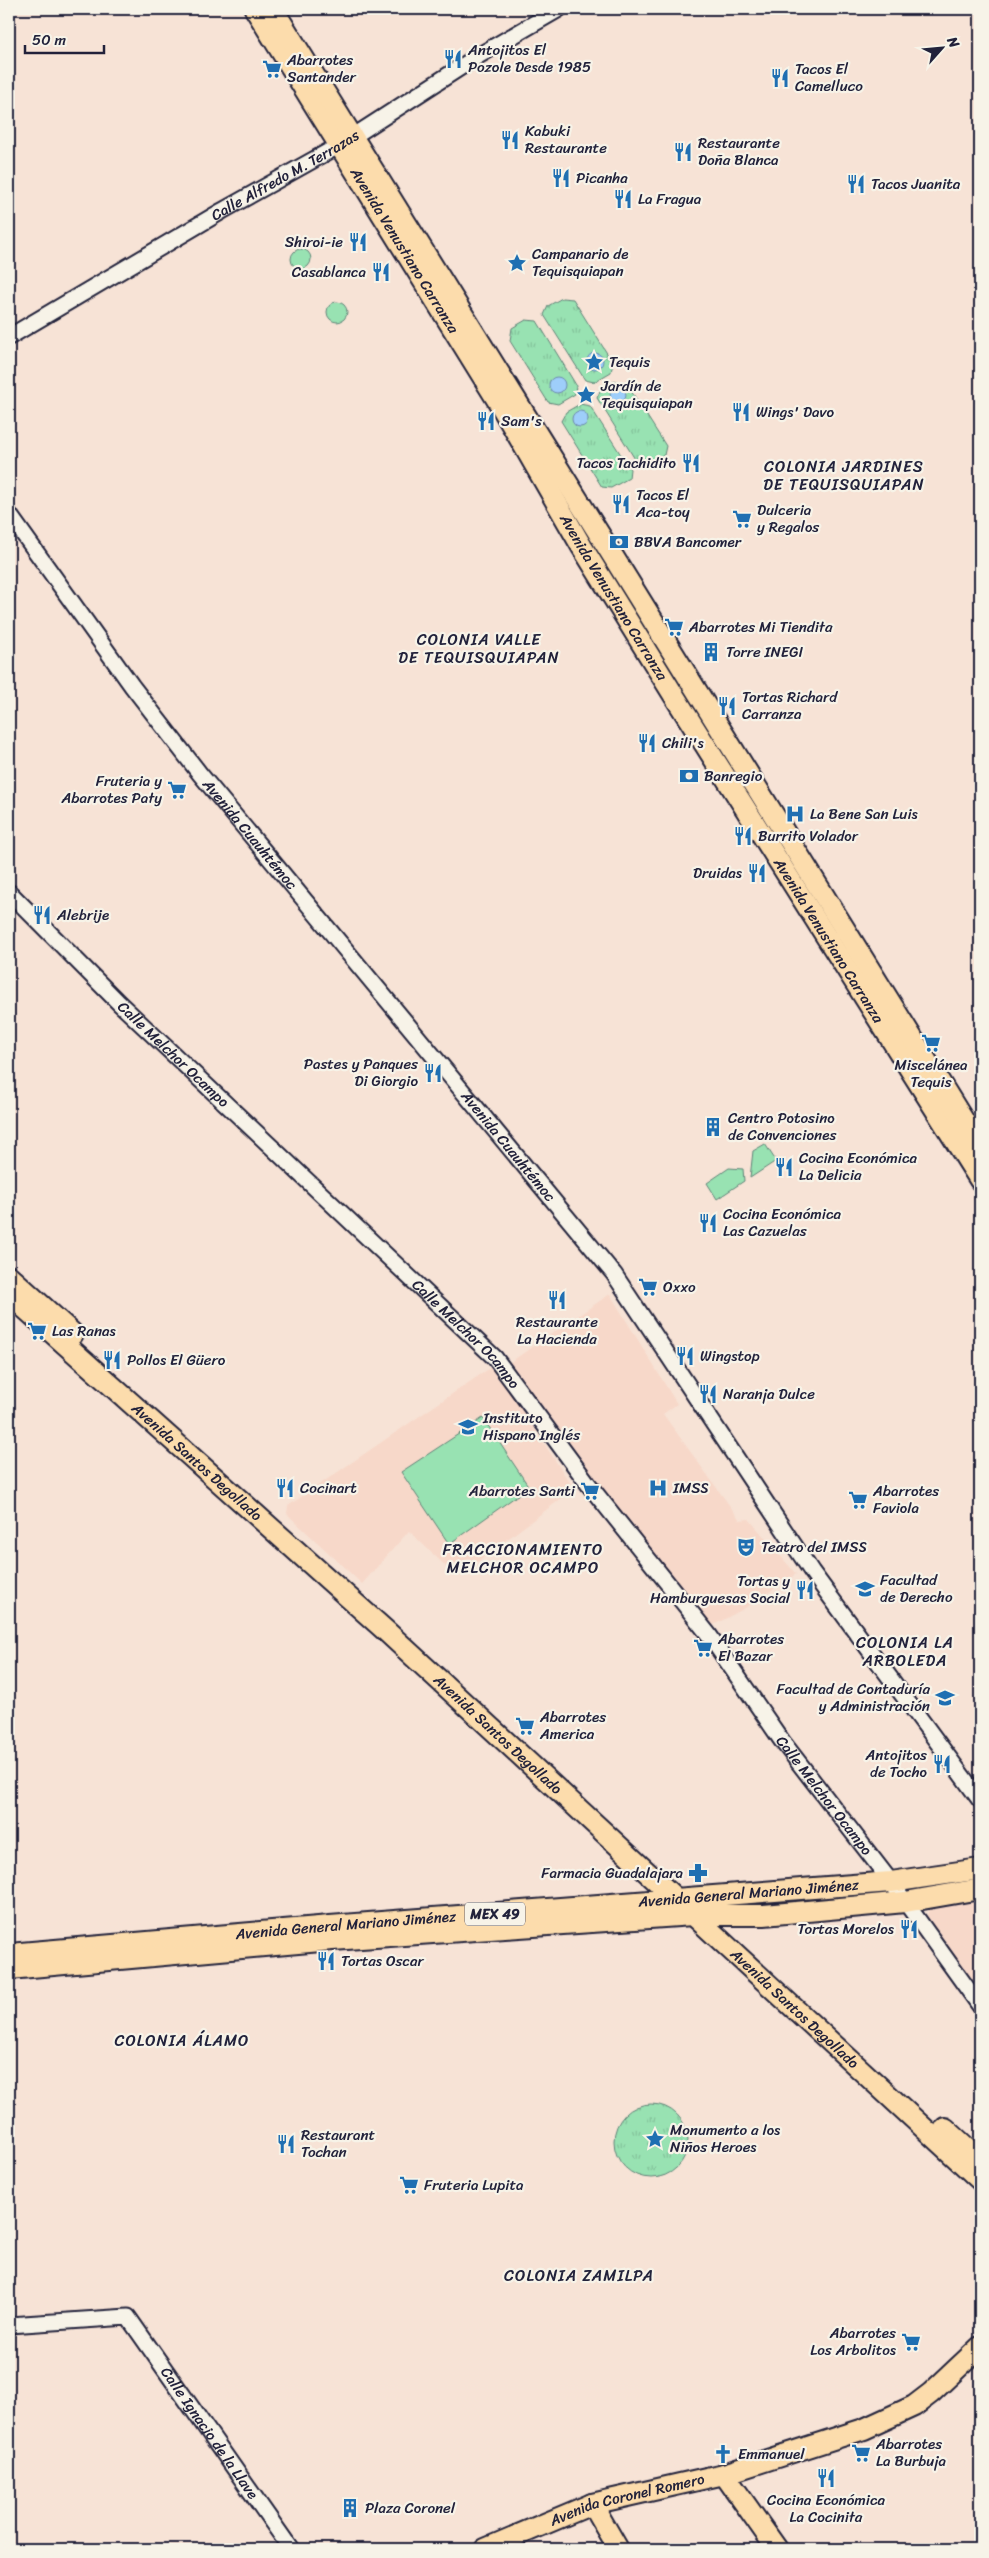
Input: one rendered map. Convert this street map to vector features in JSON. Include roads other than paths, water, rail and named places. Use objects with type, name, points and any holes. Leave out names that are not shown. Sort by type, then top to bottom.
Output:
[{"type":"main road","name":"Avenida Venustiano Carranza","points":[[255,9],[346,142],[739,755],[980,1147]]},
{"type":"main road","name":"Avenida Venustiano Carranza","points":[[273,9],[346,142],[582,546],[668,686],[980,1180]]},
{"type":"main road","name":"Avenida Santos Degollado","points":[[9,1276],[183,1436],[268,1508],[980,2180]]},
{"type":"main road","name":"Avenida Santos Degollado","points":[[9,1294],[167,1437],[251,1508],[691,1907],[980,2160]]},
{"type":"main road","name":"Avenida General Mariano Jiménez","points":[[9,1969],[691,1907],[980,1869]]},
{"type":"main road","points":[[951,1873],[955,1894]]},
{"type":"main road","name":"Avenida General Mariano Jiménez","points":[[9,1954],[330,1926],[691,1907],[764,1915],[905,1902],[980,1889]]},
{"type":"main road","name":"Avenida Coronel Romero","points":[[485,2549],[592,2504],[724,2474],[864,2429],[914,2406],[931,2393],[980,2347]]},
{"type":"main road","points":[[724,2474],[777,2549]]},
{"type":"main road","points":[[592,2504],[618,2549]]},
{"type":"street","name":"Calle Alfredo M. Terrazas","points":[[9,337],[222,211],[346,142],[478,56],[559,9]]},
{"type":"street","name":"Avenida Cuauhtémoc","points":[[9,514],[132,686],[200,774],[614,1274],[812,1572],[980,1800]]},
{"type":"street","name":"Calle Melchor Ocampo","points":[[9,892],[119,1003],[495,1358],[589,1485],[710,1636],[782,1741],[891,1882],[980,2006]]},
{"type":"street","name":"Calle Ignacio de la Llave","points":[[9,2325],[128,2317],[291,2549]]},
{"type":"water","name":"Tequis","points":[[595,353],[603,361],[595,369],[587,361]]},
{"type":"water","name":"Tequis","points":[[557,377],[565,385],[557,393],[549,385]]},
{"type":"water","name":"Tequis","points":[[618,387],[626,395],[618,403],[610,395]]},
{"type":"water","points":[[580,411],[588,419],[580,427],[572,419]]},
{"type":"place","name":"Antojitos El Pozole Desde 1985","points":[[453,59]]},
{"type":"place","name":"Abarrotes Santander","points":[[272,69]]},
{"type":"place","name":"Tacos El Camelluco","points":[[780,78]]},
{"type":"place","name":"Kabuki Restaurante","points":[[510,140]]},
{"type":"place","name":"Restaurante Doña Blanca","points":[[683,152]]},
{"type":"place","name":"Picanha","points":[[561,178]]},
{"type":"place","name":"Tacos Juanita","points":[[856,184]]},
{"type":"place","name":"La Fragua","points":[[623,199]]},
{"type":"place","name":"Shiroi-ie","points":[[358,242]]},
{"type":"place","name":"Campanario de Tequisquiapan","points":[[517,263]]},
{"type":"place","name":"Casablanca","points":[[381,272]]},
{"type":"place","name":"Tequis","points":[[594,362]]},
{"type":"place","name":"Jardín de Tequisquiapan","points":[[586,395]]},
{"type":"place","name":"Wings' Davo","points":[[741,412]]},
{"type":"place","name":"Sam's","points":[[486,421]]},
{"type":"place","name":"Tacos Tachidito","points":[[691,463]]},
{"type":"place","name":"Tacos El Aca-toy","points":[[621,504]]},
{"type":"place","name":"Dulceria y Regalos","points":[[742,519]]},
{"type":"place","name":"BBVA Bancomer","points":[[619,542]]},
{"type":"place","name":"Abarrotes Mi Tiendita","points":[[674,627]]},
{"type":"place","name":"Torre INEGI","points":[[711,652]]},
{"type":"place","name":"Tortas Richard Carranza","points":[[727,706]]},
{"type":"place","name":"Chili's","points":[[647,743]]},
{"type":"place","name":"Banregio","points":[[689,776]]},
{"type":"place","name":"Fruteria y Abarrotes Paty","points":[[177,790]]},
{"type":"place","name":"La Bene San Luis","points":[[795,814]]},
{"type":"place","name":"Burrito Volador","points":[[743,836]]},
{"type":"place","name":"Druidas","points":[[757,873]]},
{"type":"place","name":"Alebrije","points":[[42,915]]},
{"type":"place","name":"Miscelánea Tequis","points":[[931,1043]]},
{"type":"place","name":"Pastes y Panques Di Giorgio","points":[[433,1073]]},
{"type":"place","name":"Centro Potosino de Convenciones","points":[[713,1127]]},
{"type":"place","name":"Cocina Económica La Delicia","points":[[784,1167]]},
{"type":"place","name":"Cocina Económica Las Cazuelas","points":[[708,1223]]},
{"type":"place","name":"Oxxo","points":[[648,1287]]},
{"type":"place","name":"Restaurante La Hacienda","points":[[557,1300]]},
{"type":"place","name":"Las Ranas","points":[[37,1331]]},
{"type":"place","name":"Wingstop","points":[[685,1356]]},
{"type":"place","name":"Pollos El Güero","points":[[112,1360]]},
{"type":"place","name":"Naranja Dulce","points":[[708,1394]]},
{"type":"place","name":"Instituto Hispano Inglés","points":[[468,1427]]},
{"type":"place","name":"Cocinart","points":[[285,1488]]},
{"type":"place","name":"IMSS","points":[[658,1488]]},
{"type":"place","name":"Abarrotes Santi","points":[[590,1491]]},
{"type":"place","name":"Abarrotes Faviola","points":[[858,1500]]},
{"type":"place","name":"Teatro del IMSS","points":[[746,1547]]},
{"type":"place","name":"Facultad de Derecho","points":[[865,1589]]},
{"type":"place","name":"Tortas y Hamburguesas Social","points":[[805,1590]]},
{"type":"place","name":"Abarrotes El Bazar","points":[[703,1648]]},
{"type":"place","name":"Facultad de Contaduría y Administración","points":[[945,1698]]},
{"type":"place","name":"Abarrotes America","points":[[525,1726]]},
{"type":"place","name":"Antojitos de Tocho","points":[[942,1764]]},
{"type":"place","name":"Farmacia Guadalajara","points":[[698,1873]]},
{"type":"place","name":"Tortas Morelos","points":[[909,1929]]},
{"type":"place","name":"Tortas Oscar","points":[[326,1961]]},
{"type":"place","name":"Monumento a los Niños Heroes","points":[[655,2139]]},
{"type":"place","name":"Restaurant Tochan","points":[[286,2144]]},
{"type":"place","name":"Fruteria Lupita","points":[[409,2185]]},
{"type":"place","name":"Abarrotes Los Arbolitos","points":[[911,2342]]},
{"type":"place","name":"Abarrotes La Burbuja","points":[[861,2453]]},
{"type":"place","name":"Emmanuel","points":[[723,2454]]},
{"type":"place","name":"Cocina Económica La Cocinita","points":[[826,2478]]},
{"type":"place","name":"Plaza Coronel","points":[[350,2508]]},
{"type":"district","name":"COLONIA JARDINES DE TEQUISQUIAPAN","points":[[844,475]]},
{"type":"district","name":"COLONIA VALLE DE TEQUISQUIAPAN","points":[[479,648]]},
{"type":"district","name":"FRACCIONAMIENTO MELCHOR OCAMPO","points":[[523,1558]]},
{"type":"district","name":"COLONIA LA ARBOLEDA","points":[[905,1651]]},
{"type":"district","name":"COLONIA ÁLAMO","points":[[182,2040]]},
{"type":"district","name":"COLONIA ZAMILPA","points":[[579,2275]]}]
